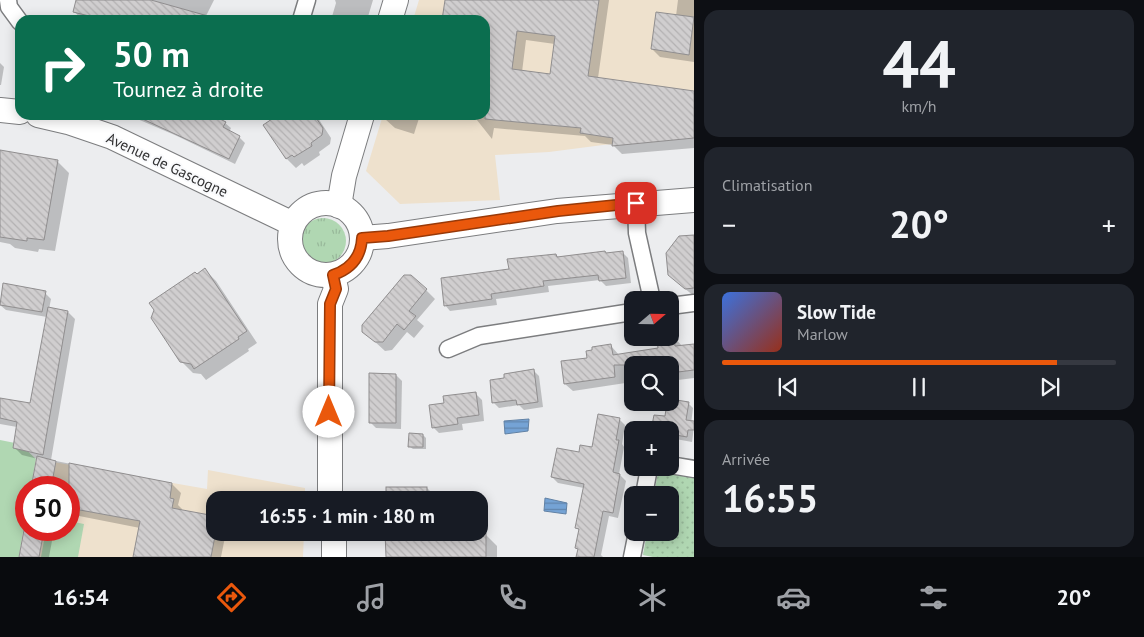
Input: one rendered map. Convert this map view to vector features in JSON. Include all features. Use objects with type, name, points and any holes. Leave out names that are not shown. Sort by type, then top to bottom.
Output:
[{"type":"main road","points":[[392,15],[396,0]]},
{"type":"main road","points":[[0,110],[15,112]]},
{"type":"main road","name":"Avenue de Gascogne","points":[[59,120],[112,137],[293,224]]},
{"type":"main road","points":[[328,205],[344,176],[361,120]]},
{"type":"main road","points":[[362,238],[388,236],[558,211],[636,203],[694,200]]},
{"type":"main road","points":[[328,205],[352,215],[357,222],[362,238],[360,252],[346,269],[325,275],[306,270],[294,257],[290,241],[296,218],[306,209],[328,205]]},
{"type":"main road","points":[[325,275],[330,304],[330,491]]},
{"type":"main road","points":[[334,541],[334,557]]},
{"type":"street","points":[[8,0],[9,7],[15,15]]},
{"type":"street","points":[[302,15],[307,0]]},
{"type":"street","points":[[636,203],[637,233],[650,291]]},
{"type":"street","points":[[679,305],[694,303]]},
{"type":"street","points":[[448,349],[479,336],[624,313]]},
{"type":"street","points":[[679,466],[694,468]]},
{"type":"street","points":[[632,557],[635,541]]},
{"type":"shaded area","points":[[419,0],[694,0],[694,137],[549,152],[495,155],[500,200],[400,204],[366,171],[381,120],[490,120],[490,15],[414,15]]},
{"type":"shaded area","points":[[36,459],[207,489],[208,470],[305,488],[305,491],[206,491],[206,541],[304,541],[303,557],[19,557],[22,541],[80,541],[80,476],[33,476]]},
{"type":"green space","points":[[323,218],[336,222],[342,228],[346,241],[342,254],[336,260],[323,264],[310,260],[304,254],[300,241],[304,228],[310,222]]},
{"type":"green space","points":[[0,440],[20,444],[36,459],[33,476],[15,476],[15,541],[22,541],[19,557],[0,557]]},
{"type":"green space","points":[[657,476],[679,476],[694,478],[694,557],[653,557],[643,555],[646,541],[679,541],[679,486],[656,486]]},
{"type":"green space","points":[[80,523],[84,524],[78,557],[41,557],[44,541],[80,541]]},
{"type":"water","points":[[529,419],[528,431],[505,434],[504,421]]},
{"type":"water","points":[[545,498],[567,503],[566,514],[544,511]]},
{"type":"building","points":[[76,0],[151,0],[204,15],[85,15],[73,12]]},
{"type":"building","points":[[445,0],[599,0],[588,76],[694,91],[694,138],[612,146],[613,138],[580,133],[581,128],[490,119],[490,15],[443,15]],"holes":[[[517,31],[555,36],[550,74],[512,69]]]},
{"type":"building","points":[[656,12],[694,17],[689,55],[651,49]]},
{"type":"building","points":[[145,120],[222,120],[226,122],[223,127],[240,136],[229,159]]},
{"type":"building","points":[[270,120],[317,120],[323,128],[322,135],[311,143],[312,146],[294,157],[292,155],[286,159],[263,125]]},
{"type":"building","points":[[0,150],[58,160],[44,240],[27,238],[27,241],[0,237]]},
{"type":"building","points":[[694,235],[694,288],[685,289],[668,275],[666,253],[679,236]]},
{"type":"building","points":[[605,251],[606,253],[623,251],[626,278],[599,281],[598,275],[543,281],[544,286],[491,294],[492,299],[444,306],[441,278],[509,269],[507,259],[556,254],[557,257]]},
{"type":"building","points":[[205,268],[247,331],[238,337],[239,339],[194,369],[191,364],[180,362],[151,318],[154,310],[149,303],[195,272],[197,274]]},
{"type":"building","points":[[404,275],[411,275],[427,289],[409,311],[416,316],[404,330],[397,324],[383,342],[375,342],[362,332],[362,325]]},
{"type":"building","points":[[3,283],[46,291],[42,312],[0,305]]},
{"type":"building","points":[[48,307],[68,311],[43,455],[13,448],[17,422],[0,418],[0,398],[30,403]]},
{"type":"building","points":[[611,344],[613,355],[658,348],[658,346],[694,344],[694,370],[679,372],[679,356],[624,356],[624,365],[614,365],[615,377],[564,384],[561,361],[587,358],[586,351],[592,350],[592,347]]},
{"type":"building","points":[[534,369],[538,402],[517,405],[516,400],[492,403],[490,380],[504,378],[504,374]]},
{"type":"building","points":[[369,373],[396,374],[396,423],[369,423]]},
{"type":"building","points":[[476,392],[479,415],[457,418],[458,424],[432,428],[429,405],[444,403],[443,396]]},
{"type":"building","points":[[679,400],[689,402],[686,420],[694,421],[694,430],[688,430],[687,437],[679,436],[679,421],[653,421],[654,415],[665,416],[666,411],[679,411]]},
{"type":"building","points":[[598,414],[620,418],[616,440],[619,440],[613,472],[620,474],[613,513],[603,511],[594,557],[576,557],[578,549],[575,548],[579,529],[575,528],[584,484],[551,477],[557,448],[579,452],[580,445],[592,447]]},
{"type":"building","points":[[409,433],[423,434],[423,447],[408,447]]},
{"type":"building","points":[[37,456],[56,461],[53,476],[33,476]]},
{"type":"building","points":[[69,463],[172,483],[170,498],[174,499],[172,508],[206,514],[206,541],[214,541],[211,557],[133,557],[140,521],[80,510],[80,476],[69,476]]},
{"type":"building","points":[[386,487],[427,487],[427,491],[386,491]]},
{"type":"building","points":[[22,541],[42,541],[39,557],[19,557]]},
{"type":"building","points":[[385,541],[486,541],[486,557],[386,557]]},
{"type":"route","points":[[329,412],[330,304],[336,289],[333,275],[346,269],[356,259],[360,252],[362,238],[388,236],[558,211],[636,203]]}]
